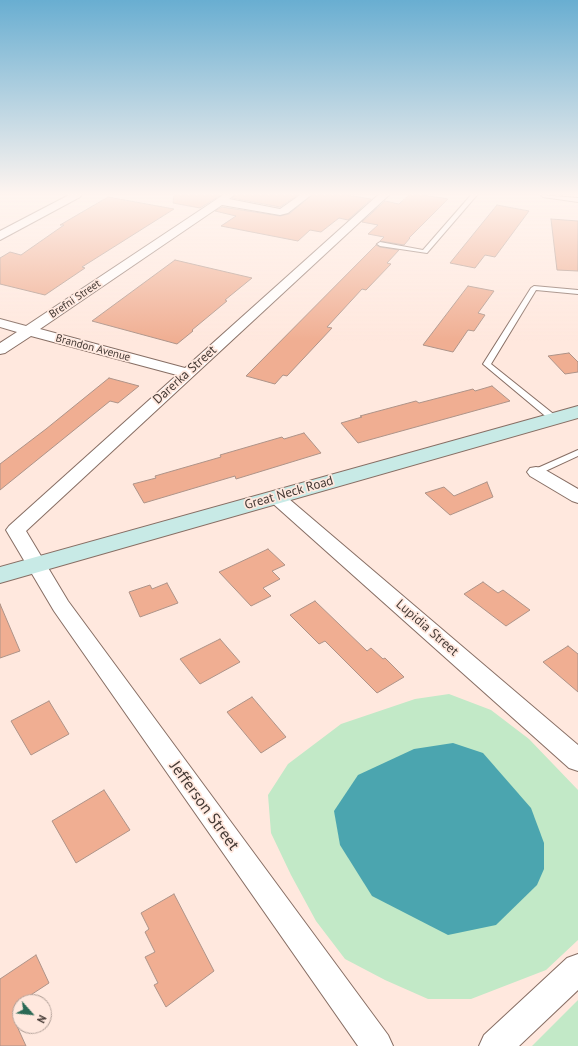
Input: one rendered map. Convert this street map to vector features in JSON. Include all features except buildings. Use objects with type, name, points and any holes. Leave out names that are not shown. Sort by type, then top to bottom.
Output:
[{"type":"main road","name":"Great Neck Road","points":[[0,575],[36,563],[578,412]]},
{"type":"street","name":"Brefni Street","points":[[0,350],[156,244]]},
{"type":"street","name":"Darerka Street","points":[[36,563],[16,530],[330,244]]},
{"type":"street","name":"Brandon Avenue","points":[[0,324],[187,373]]},
{"type":"street","points":[[536,472],[578,497]]},
{"type":"street","name":"Lupidia Street","points":[[276,497],[578,760]]},
{"type":"street","name":"Jefferson Street","points":[[36,563],[60,606],[376,1046]]},
{"type":"street","points":[[495,1046],[578,969]]},
{"type":"lane","points":[[380,244],[425,252],[432,244]]},
{"type":"lane","points":[[553,418],[487,364],[534,288],[578,292]]},
{"type":"lane","points":[[536,472],[578,453]]},
{"type":"green space","points":[[449,694],[491,710],[529,739],[578,790],[578,940],[546,970],[471,999],[428,999],[385,980],[345,959],[316,921],[291,875],[271,833],[268,795],[288,764],[341,724],[415,699]]},
{"type":"green space","points":[[578,1000],[578,1046],[532,1046]]},
{"type":"water","points":[[453,743],[483,753],[531,808],[544,843],[544,869],[537,885],[496,925],[448,935],[372,896],[340,845],[334,811],[358,775],[414,749]]}]
